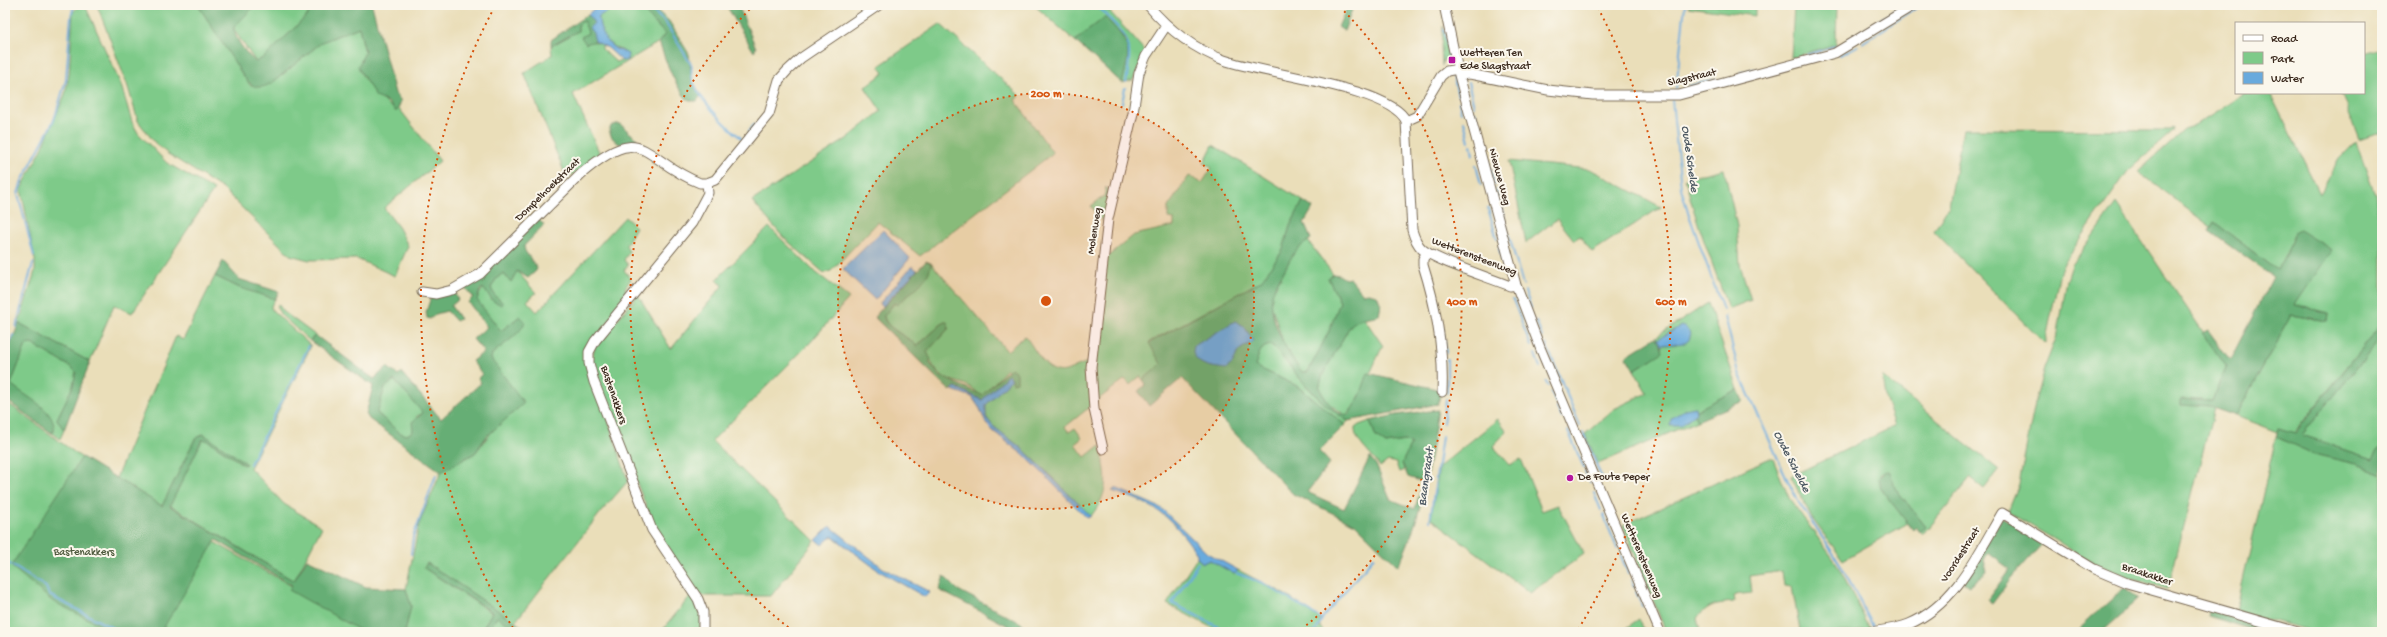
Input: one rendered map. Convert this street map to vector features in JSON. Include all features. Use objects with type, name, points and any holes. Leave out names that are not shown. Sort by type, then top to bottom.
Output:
[{"type":"street","points":[[707,183],[715,180],[769,114],[779,80],[787,71],[801,58],[879,5]]},
{"type":"street","points":[[1148,5],[1166,26],[1223,60],[1363,93],[1394,107],[1403,115],[1406,121],[1418,116],[1441,76],[1447,71],[1459,72]]},
{"type":"street","name":"Nieuwe Weg","points":[[1444,5],[1459,72],[1516,284]]},
{"type":"street","name":"Slagstraat","points":[[1459,72],[1548,90],[1593,95],[1679,95],[1835,53],[1914,5]]},
{"type":"street","name":"Molenweg","points":[[1103,449],[1094,409],[1091,367],[1108,219],[1133,113],[1139,73],[1146,56],[1166,26]]},
{"type":"street","name":"Wetterensteenweg","points":[[1406,121],[1412,230],[1418,244],[1427,252],[1510,286],[1516,284],[1539,345],[1660,632]]},
{"type":"street","name":"Dompelhoekstraat","points":[[422,292],[436,294],[452,290],[480,274],[581,174],[593,164],[623,146],[636,146],[695,181],[707,183]]},
{"type":"street","name":"Bastenakkers","points":[[703,632],[703,612],[698,599],[652,530],[638,496],[594,382],[589,363],[589,352],[605,327],[692,223],[708,193],[707,183]]},
{"type":"street","points":[[1427,252],[1423,259],[1423,265],[1438,324],[1443,355],[1442,392]]},
{"type":"street","name":"Voordestraat","points":[[1870,632],[1908,625],[1940,604],[1955,588],[1973,563],[2002,513]]},
{"type":"street","name":"Braakakker","points":[[2002,513],[2094,569],[2127,583],[2298,632]]},
{"type":"green space","points":[[85,5],[121,85],[132,122],[138,133],[167,163],[214,190],[132,313],[114,305],[90,362],[19,323],[35,271],[35,260],[21,189],[42,149],[65,94],[69,75],[73,12],[79,6]]},
{"type":"green space","points":[[97,5],[198,5],[250,85],[272,83],[322,42],[359,27],[365,53],[360,65],[360,70],[365,80],[376,93],[397,111],[398,107],[440,161],[384,208],[399,228],[408,246],[395,276],[357,259],[309,260],[290,255],[223,189],[168,154],[155,143],[138,121],[127,84]]},
{"type":"green space","points":[[198,5],[256,5],[234,27],[234,31],[242,46],[256,62],[266,56],[307,16],[310,10],[308,5],[372,5],[395,93],[401,101],[397,111],[395,111],[388,102],[376,97],[358,67],[365,52],[359,27],[322,42],[272,83],[263,87],[256,87],[250,84],[244,77]]},
{"type":"green space","points":[[256,5],[308,5],[310,10],[307,16],[266,56],[256,62],[234,30],[234,27]]},
{"type":"green space","points":[[615,5],[638,5],[665,34],[659,42],[573,94],[600,154],[567,179],[524,73],[552,55],[551,46],[578,31],[578,25],[584,20],[589,34],[584,35],[591,41],[602,44],[602,49],[616,62],[627,60],[622,50],[612,46],[608,42],[600,27],[599,16]]},
{"type":"green space","points":[[638,5],[650,5],[669,21],[689,54],[692,80],[701,95],[697,101],[689,101],[679,88],[671,73],[659,42],[665,34]]},
{"type":"green space","points":[[726,5],[738,5],[756,48],[754,52]]},
{"type":"green space","points":[[1034,5],[1104,5],[1145,51],[1133,80],[1122,83],[1126,67],[1127,41],[1105,17],[1075,41]]},
{"type":"green space","points":[[1348,5],[1354,5],[1344,31],[1338,27]]},
{"type":"green space","points":[[1688,5],[1755,5],[1755,16],[1688,7]]},
{"type":"green space","points":[[1794,5],[1837,5],[1836,44],[1791,58]]},
{"type":"green space","points":[[588,14],[594,23],[589,28],[594,33],[595,41],[586,44],[581,37],[588,33],[584,21],[578,25],[578,31],[551,46],[551,40]]},
{"type":"green space","points":[[1105,17],[1120,34],[1127,46],[1127,61],[1122,83],[1075,41]]},
{"type":"green space","points":[[940,24],[1020,96],[1015,100],[1053,153],[920,256],[878,222],[831,271],[824,273],[783,237],[752,201],[848,138],[881,111],[865,87],[884,73],[879,66]]},
{"type":"green space","points":[[1443,26],[1453,65],[1450,64],[1448,58],[1443,60],[1442,66],[1441,46]]},
{"type":"green space","points":[[2382,49],[2382,132],[2359,140],[2341,94],[2365,94],[2365,54]]},
{"type":"green space","points":[[2244,94],[2270,94],[2320,194],[2339,159],[2356,142],[2375,195],[2382,236],[2382,323],[2294,433],[2278,428],[2277,432],[2236,416],[2291,315],[2327,321],[2328,313],[2295,305],[2295,232],[2292,242],[2277,270],[2214,222],[2211,227],[2138,172],[2184,130],[2191,128]]},
{"type":"green space","points":[[620,124],[637,139],[634,143],[619,144],[611,136],[611,126]]},
{"type":"green space","points":[[2173,128],[2172,132],[2128,171],[2065,261],[2060,272],[2045,344],[1934,231],[1949,206],[1963,129],[2169,130]]},
{"type":"green space","points":[[1213,145],[1303,201],[1290,226],[1283,250],[1261,281],[1149,342],[1162,364],[1143,380],[1140,376],[1130,385],[1125,379],[1095,402],[1093,380],[1106,258],[1134,235],[1174,226],[1174,219],[1168,218],[1168,207],[1189,176],[1202,183],[1212,168],[1204,163]]},
{"type":"green space","points":[[1509,161],[1590,169],[1661,207],[1592,252],[1580,236],[1574,240],[1557,219],[1526,243]]},
{"type":"green space","points":[[1724,169],[1737,226],[1740,265],[1751,300],[1728,309],[1699,227],[1685,178]]},
{"type":"green space","points":[[1106,187],[1111,193],[1106,216],[1102,221],[1091,206],[1104,196]]},
{"type":"green space","points":[[1303,201],[1313,208],[1304,223],[1311,239],[1295,252],[1277,283],[1272,296],[1273,315],[1276,325],[1285,346],[1297,365],[1302,372],[1308,372],[1329,331],[1340,302],[1328,278],[1333,274],[1339,275],[1345,279],[1350,278],[1363,294],[1368,293],[1377,295],[1381,305],[1379,315],[1360,319],[1350,326],[1323,374],[1319,388],[1327,401],[1340,413],[1349,414],[1360,396],[1368,373],[1441,390],[1438,404],[1348,421],[1337,414],[1316,396],[1272,345],[1262,349],[1255,366],[1297,386],[1345,425],[1319,451],[1330,463],[1307,492],[1344,509],[1370,457],[1376,465],[1390,499],[1415,509],[1423,482],[1408,477],[1402,463],[1411,444],[1404,441],[1386,444],[1376,437],[1370,421],[1396,415],[1438,410],[1424,490],[1414,528],[1398,566],[1355,524],[1293,494],[1182,378],[1149,406],[1138,391],[1146,384],[1143,380],[1161,364],[1149,343],[1261,281],[1283,250],[1290,226]]},
{"type":"green space","points":[[2116,203],[2226,366],[2212,401],[2181,399],[2214,408],[2168,589],[2128,578],[2089,560],[2008,512],[2019,484],[2036,398],[2044,369],[2058,333],[2067,280],[2072,265]]},
{"type":"green space","points":[[625,217],[636,227],[626,245],[629,252],[624,260],[628,265],[624,270],[631,279],[625,288],[628,295],[586,352],[628,481],[601,512],[515,622],[427,563],[424,568],[492,613],[481,632],[405,632],[411,606],[406,589],[419,524],[441,472],[475,453],[494,429],[496,368],[491,359],[492,354],[516,334],[520,316],[501,331],[476,300],[483,288],[493,301],[501,301],[494,296],[491,288],[496,279],[503,273],[510,281],[517,271],[536,293],[527,301],[537,312]]},
{"type":"green space","points":[[538,219],[544,225],[524,246],[525,251],[537,268],[536,271],[528,278],[517,271],[511,282],[503,273],[496,279],[491,288],[495,296],[503,303],[502,305],[493,301],[483,288],[480,290],[477,300],[501,331],[520,316],[525,321],[516,335],[492,354],[491,359],[524,403],[486,437],[475,453],[441,472],[369,419],[366,414],[373,386],[310,341],[315,335],[374,379],[387,367],[398,375],[401,372],[441,419],[481,383],[478,378],[482,374],[472,361],[484,352],[473,339],[487,327],[468,302],[473,297],[465,288]],"holes":[[[394,380],[423,413],[412,422],[413,431],[407,435],[400,433],[377,413],[385,388]]]},
{"type":"green space","points":[[2214,222],[2277,270],[2292,242],[2295,232],[2300,230],[2332,250],[2295,305],[2328,313],[2327,321],[2291,315],[2236,416],[2210,407],[2181,405],[2181,399],[2212,401],[2226,366],[2202,333],[2208,330],[2230,360],[2273,277],[2209,231]]},
{"type":"green space","points":[[769,227],[814,271],[849,298],[809,344],[712,441],[815,541],[771,596],[703,596],[699,594],[658,536],[595,378],[592,358],[595,346],[638,295],[671,349],[723,285],[716,280]]},
{"type":"green space","points":[[1308,241],[1333,274],[1328,278],[1340,302],[1329,331],[1308,372],[1302,372],[1292,359],[1283,342],[1271,304],[1272,294],[1296,248]]},
{"type":"green space","points":[[223,261],[239,279],[279,292],[275,299],[240,288],[215,276]]},
{"type":"green space","points":[[926,261],[931,263],[927,275],[918,286],[897,305],[894,303],[884,316],[888,324],[917,346],[944,322],[947,322],[949,328],[927,352],[931,360],[929,362],[940,376],[982,395],[1011,368],[1017,373],[1017,382],[1013,383],[1012,379],[982,400],[956,387],[950,391],[874,317]]},
{"type":"green space","points":[[931,263],[1007,351],[1025,336],[1042,360],[1053,369],[1066,371],[1089,362],[1091,406],[1065,427],[1069,432],[1075,428],[1082,438],[1075,444],[1085,457],[1100,445],[1106,474],[1106,482],[1102,498],[1091,516],[1026,452],[997,430],[986,416],[986,406],[991,397],[1012,379],[1017,382],[1007,369],[983,395],[980,395],[965,384],[944,377],[937,372],[932,363],[927,351],[949,328],[944,322],[917,346],[892,328],[885,320],[884,315],[931,266]]},
{"type":"green space","points":[[215,276],[240,288],[275,299],[271,306],[272,310],[311,346],[250,468],[284,504],[322,527],[294,581],[170,505],[202,440],[207,440],[244,465],[246,463],[203,434],[195,439],[162,506],[116,478],[176,336],[183,340]]},
{"type":"green space","points":[[454,292],[458,300],[451,306],[460,319],[456,321],[447,311],[436,314],[430,319],[427,318],[426,312],[431,297]]},
{"type":"green space","points":[[1708,303],[1738,389],[1693,412],[1697,421],[1598,464],[1585,434],[1614,409],[1647,393],[1634,370],[1652,359],[1663,348],[1662,345],[1677,344],[1681,326],[1658,339],[1656,337]]},
{"type":"green space","points":[[278,304],[284,312],[315,335],[310,341],[281,315],[277,308]]},
{"type":"green space","points":[[1364,318],[1383,346],[1360,395],[1350,411],[1345,415],[1328,403],[1319,388],[1323,374],[1350,326],[1355,321]]},
{"type":"green space","points":[[19,323],[90,362],[64,430],[57,419],[73,386],[76,372],[71,367],[32,344],[26,345],[11,384],[45,410],[51,417],[54,424],[54,432],[50,432],[5,399],[5,358]]},
{"type":"green space","points":[[2382,323],[2382,337],[2302,435],[2372,459],[2382,446],[2382,474],[2356,464],[2318,455],[2276,437],[2278,428],[2295,433]]},
{"type":"green space","points":[[1656,337],[1660,342],[1663,352],[1634,370],[1626,356]]},
{"type":"green space","points":[[2382,337],[2382,446],[2372,459],[2302,435]]},
{"type":"green space","points":[[26,344],[32,344],[71,367],[76,372],[73,386],[57,419],[64,430],[60,439],[50,432],[54,432],[11,384]]},
{"type":"green space","points":[[1272,345],[1316,396],[1337,414],[1348,421],[1345,425],[1297,386],[1255,366],[1262,349]]},
{"type":"green space","points":[[1882,376],[1999,470],[1984,489],[1970,478],[1923,535],[1920,532],[1926,527],[1895,488],[1890,472],[1886,470],[1881,473],[1881,489],[1908,523],[1843,560],[1811,517],[1791,476],[1895,426],[1885,397]]},
{"type":"green space","points":[[394,380],[424,413],[417,416],[413,431],[407,435],[400,433],[377,413],[385,387]]},
{"type":"green space","points":[[1738,389],[1743,401],[1697,421],[1693,412]]},
{"type":"green space","name":"Bastenakkers","points":[[5,401],[78,455],[191,529],[373,632],[5,632]]},
{"type":"green space","points":[[1498,419],[1507,431],[1493,446],[1510,465],[1521,459],[1542,511],[1558,505],[1584,554],[1530,593],[1431,518],[1439,467]]},
{"type":"green space","points":[[1370,421],[1376,437],[1386,444],[1404,441],[1411,444],[1402,463],[1404,470],[1399,472],[1396,463],[1388,461],[1380,467],[1361,443],[1355,428]]},
{"type":"green space","points":[[203,434],[246,463],[245,465],[207,440],[202,440],[170,506],[294,581],[307,559],[366,587],[406,589],[411,606],[405,632],[363,632],[289,590],[292,585],[216,540],[161,632],[114,632],[52,601],[11,566],[82,457],[162,506],[195,439]]},
{"type":"green space","points":[[2276,437],[2318,455],[2356,464],[2382,474],[2382,614],[2377,632],[2316,632],[2236,611]]},
{"type":"green space","points":[[1768,459],[1773,459],[1789,498],[1837,564],[1870,629],[1853,632],[1790,632],[1800,630],[1792,587],[1784,586],[1782,571],[1750,576],[1752,593],[1733,595],[1734,602],[1714,605],[1706,609],[1697,618],[1700,632],[1666,632],[1623,525]]},
{"type":"green space","points":[[1886,470],[1890,472],[1895,488],[1926,527],[1920,532],[1916,527],[1913,530],[1881,489],[1879,478]]},
{"type":"green space","points":[[2002,517],[2043,543],[2010,580],[1992,604],[1987,600],[2010,569],[1988,553],[1984,560],[1987,572],[1969,586],[1963,582]]},
{"type":"green space","points":[[1197,558],[1203,563],[1210,560],[1235,574],[1238,570],[1281,592],[1320,618],[1320,627],[1324,632],[1220,632],[1167,604]]},
{"type":"green space","points":[[427,563],[530,632],[521,632],[497,617],[488,632],[481,632],[492,612],[424,568]]},
{"type":"green space","points":[[944,576],[958,590],[1021,623],[1026,628],[1024,632],[1018,631],[939,590]]},
{"type":"green space","points":[[2125,587],[2138,599],[2101,632],[2076,632]]},
{"type":"green space","points":[[692,594],[701,615],[700,632],[661,632]]},
{"type":"green space","points":[[2209,610],[2284,632],[2259,632],[2208,616]]},
{"type":"green space","points":[[497,616],[521,632],[488,632]]},
{"type":"green space","points":[[1639,619],[1645,632],[1620,632]]},
{"type":"water","points":[[596,7],[609,11],[599,16],[601,30],[612,46],[628,54],[627,60],[622,61],[608,48],[595,41],[593,33],[589,28],[594,23],[588,14]]},
{"type":"water","points":[[883,230],[910,258],[875,300],[843,269]]},
{"type":"water","points":[[912,266],[917,270],[882,307],[879,304]]},
{"type":"water","points":[[1235,321],[1244,326],[1253,341],[1238,351],[1233,363],[1226,369],[1211,367],[1198,361],[1193,352],[1194,346]]},
{"type":"water","points":[[1681,326],[1686,328],[1691,333],[1689,340],[1685,343],[1662,345],[1658,339]]},
{"type":"water","points":[[1008,375],[1012,379],[986,405],[986,417],[993,426],[1024,450],[1091,516],[1087,518],[1027,458],[986,424],[980,409],[972,397],[952,390],[955,387],[982,400]]},
{"type":"water","points":[[1695,407],[1696,413],[1681,425],[1670,425],[1671,419],[1685,409]]},
{"type":"water","points":[[1116,488],[1161,508],[1207,553],[1238,570],[1234,574],[1210,560],[1203,563],[1197,558],[1197,554],[1188,541],[1171,521],[1141,501],[1112,491]]},
{"type":"water","points":[[830,526],[883,568],[930,592],[925,597],[879,571],[832,536],[822,545],[816,540]]},
{"type":"waterway","points":[[34,256],[18,194],[22,181],[54,120],[66,80],[71,17],[74,5]]},
{"type":"waterway","points":[[599,5],[604,10],[610,5]]},
{"type":"waterway","points":[[646,5],[665,22],[692,66],[692,75],[695,86],[701,96],[718,116],[742,139]]},
{"type":"waterway","points":[[1097,5],[1126,38],[1129,55],[1129,67],[1126,82]]},
{"type":"waterway","name":"Oude Schelde","points":[[1676,89],[1685,5]]},
{"type":"waterway","points":[[1847,41],[1903,5]]},
{"type":"waterway","points":[[1862,43],[1921,5]]},
{"type":"waterway","points":[[1444,30],[1450,59]]},
{"type":"waterway","points":[[1807,55],[1836,46]]},
{"type":"waterway","points":[[1840,55],[1857,46]]},
{"type":"waterway","points":[[1740,73],[1753,69]]},
{"type":"waterway","points":[[1450,75],[1453,75],[1458,96]]},
{"type":"waterway","points":[[1689,86],[1716,79]]},
{"type":"waterway","points":[[1468,82],[1474,106]]},
{"type":"waterway","points":[[1122,103],[1125,88]]},
{"type":"waterway","name":"Oude Schelde","points":[[1672,100],[1681,188],[1689,215],[1723,310]]},
{"type":"waterway","points":[[1459,102],[1461,112]]},
{"type":"waterway","points":[[1475,112],[1495,185]]},
{"type":"waterway","points":[[1464,121],[1469,141]]},
{"type":"waterway","points":[[748,132],[754,125]]},
{"type":"waterway","points":[[1471,145],[1473,155]]},
{"type":"waterway","points":[[1476,165],[1481,185]]},
{"type":"waterway","points":[[1496,190],[1523,285]]},
{"type":"waterway","points":[[1488,208],[1497,239]]},
{"type":"waterway","points":[[1499,248],[1506,276]]},
{"type":"waterway","points":[[16,327],[33,263]]},
{"type":"waterway","points":[[1525,291],[1531,308]]},
{"type":"waterway","points":[[1513,300],[1531,346]]},
{"type":"waterway","name":"Oude Schelde","points":[[1725,316],[1739,373],[1788,481],[1799,503],[1839,562],[1874,628]]},
{"type":"waterway","name":"Baangracht","points":[[1441,320],[1446,353]]},
{"type":"waterway","points":[[1536,321],[1542,337]]},
{"type":"waterway","points":[[5,355],[13,335]]},
{"type":"waterway","points":[[1546,344],[1580,426]]},
{"type":"waterway","points":[[250,464],[309,346]]},
{"type":"waterway","points":[[1535,354],[1540,367]]},
{"type":"waterway","name":"Baangracht","points":[[1447,360],[1447,393]]},
{"type":"waterway","points":[[1546,382],[1548,386]]},
{"type":"waterway","points":[[1551,392],[1556,403]]},
{"type":"waterway","name":"Baangracht","points":[[1443,423],[1446,400]]},
{"type":"waterway","points":[[1557,408],[1562,418]]},
{"type":"waterway","points":[[1568,431],[1584,468]]},
{"type":"waterway","points":[[1583,433],[1601,476]]},
{"type":"waterway","name":"Baangracht","points":[[1430,521],[1442,436]]},
{"type":"waterway","points":[[1585,472],[1590,482]]},
{"type":"waterway","points":[[411,554],[413,537],[436,475]]},
{"type":"waterway","points":[[1594,493],[1601,510]]},
{"type":"waterway","points":[[1603,514],[1617,548]]},
{"type":"waterway","points":[[1621,556],[1628,573]]},
{"type":"waterway","points":[[1315,632],[1324,616],[1374,557]]},
{"type":"waterway","points":[[5,561],[46,587],[49,595],[120,632]]},
{"type":"waterway","points":[[1198,563],[1172,603],[1228,632]]},
{"type":"waterway","points":[[1236,573],[1263,583],[1322,619]]},
{"type":"waterway","points":[[1631,580],[1634,587]]},
{"type":"waterway","points":[[1636,592],[1642,606]]},
{"type":"place","name":"Wetteren Ten Ede Slagstraat","points":[[1452,60]]},
{"type":"place","name":"De Foute Peper","points":[[1570,478]]}]
